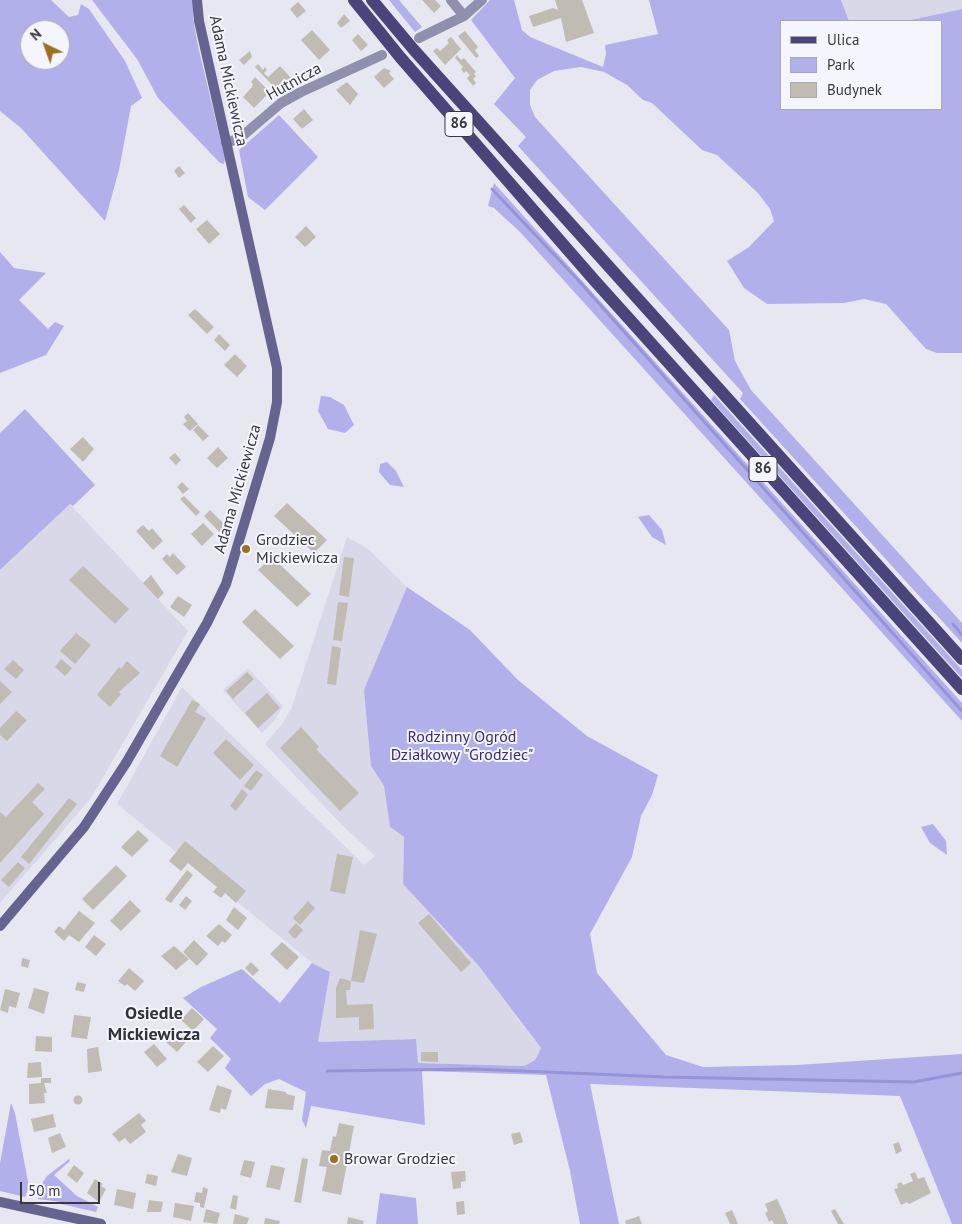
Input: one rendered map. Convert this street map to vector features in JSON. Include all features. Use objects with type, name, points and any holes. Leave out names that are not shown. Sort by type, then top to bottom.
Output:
[{"type":"main road","name":"86","points":[[354,0],[394,50],[595,281],[962,689]]},
{"type":"main road","name":"86","points":[[372,0],[414,50],[962,659]]},
{"type":"street","name":"Adama Mickiewicza","points":[[0,926],[84,827],[126,762],[198,639],[226,584],[265,457],[277,402],[277,368],[198,21],[197,0]]},
{"type":"street","points":[[452,0],[464,16]]},
{"type":"street","points":[[419,38],[464,16],[482,0]]},
{"type":"street","name":"Hutnicza","points":[[226,143],[240,138],[281,103],[300,92],[382,55]]},
{"type":"street","points":[[0,1202],[101,1224]]},
{"type":"shaded area","points":[[841,0],[962,0],[962,9],[911,20],[849,20]]},
{"type":"shaded area","points":[[70,504],[188,631],[91,798],[0,903],[0,570]]},
{"type":"shaded area","points":[[347,537],[367,548],[407,587],[392,629],[371,766],[384,786],[390,827],[404,837],[403,884],[478,965],[541,1049],[535,1060],[524,1066],[418,1063],[415,1039],[318,1042],[330,972],[311,962],[117,804],[182,687],[364,865],[375,856],[342,825],[265,744],[282,724],[292,707]]},
{"type":"shaded area","points":[[248,668],[283,706],[274,721],[262,733],[223,690]]},
{"type":"green space","points":[[0,0],[51,0],[69,17],[78,15],[81,4],[89,9],[125,61],[142,98],[131,106],[119,170],[105,221],[21,128],[0,111]]},
{"type":"green space","points":[[92,0],[193,0],[193,18],[198,46],[225,159],[224,164],[220,163],[158,98],[137,59]]},
{"type":"green space","points":[[389,0],[399,0],[422,27],[415,32]]},
{"type":"green space","points":[[490,0],[514,0],[522,30],[530,37],[603,67],[606,54],[605,45],[658,34],[649,0],[841,0],[849,20],[780,20],[780,110],[942,110],[942,20],[911,20],[962,9],[962,353],[937,353],[926,349],[886,304],[864,299],[844,303],[767,304],[744,288],[727,261],[749,247],[774,221],[770,209],[758,193],[717,155],[702,150],[652,103],[643,100],[627,85],[604,72],[581,67],[554,71],[537,80],[530,90],[530,105],[535,117],[729,330],[735,361],[751,390],[962,623],[962,643],[740,399],[743,393],[518,146],[526,137],[494,104],[515,78],[471,20]]},
{"type":"green space","points":[[279,115],[318,157],[265,210],[248,197],[239,150]]},
{"type":"green space","points":[[494,183],[962,703],[962,721],[520,232],[494,208],[488,206]]},
{"type":"green space","points":[[0,252],[14,268],[46,273],[19,300],[48,329],[55,322],[64,326],[46,355],[0,373]]},
{"type":"green space","points":[[714,395],[962,670],[962,678],[711,400]]},
{"type":"green space","points":[[321,396],[330,397],[344,405],[354,425],[345,433],[328,429],[318,411]]},
{"type":"green space","points":[[25,409],[95,485],[73,506],[70,504],[0,570],[0,433]]},
{"type":"green space","points":[[387,462],[396,471],[404,487],[390,485],[379,472],[380,464]]},
{"type":"green space","points":[[649,515],[662,530],[666,545],[652,537],[638,517]]},
{"type":"green space","name":"Rodzinny Ogród Działkowy \"Grodziec\"","points":[[407,587],[470,630],[518,680],[587,736],[658,775],[652,795],[641,816],[632,857],[590,934],[597,973],[666,1055],[703,1067],[797,1065],[962,1054],[962,1224],[952,1224],[900,1096],[590,1084],[619,1224],[580,1224],[570,1171],[546,1075],[422,1071],[425,1125],[311,1106],[306,1128],[302,1120],[306,1092],[279,1079],[265,1084],[251,1096],[225,1068],[231,1059],[210,1038],[217,1029],[183,998],[201,987],[242,969],[280,1003],[312,963],[330,972],[318,1042],[416,1039],[418,1063],[524,1066],[535,1060],[541,1048],[478,965],[403,884],[404,837],[390,827],[384,786],[371,766],[364,690]]},
{"type":"green space","points":[[933,824],[946,841],[947,855],[930,843],[921,827]]},
{"type":"green space","points":[[11,1103],[15,1113],[29,1187],[25,1197],[0,1191],[0,1163]]},
{"type":"green space","points":[[69,1159],[70,1161],[54,1175],[77,1196],[98,1207],[96,1212],[61,1204],[61,1202],[38,1199],[38,1190],[47,1176]]},
{"type":"green space","points":[[380,1193],[416,1198],[418,1224],[376,1224]]},
{"type":"building","points":[[422,0],[435,0],[441,6],[434,13]]},
{"type":"building","points":[[555,0],[582,0],[594,33],[566,42],[561,18],[533,27],[529,16],[553,8],[558,10]]},
{"type":"building","points":[[298,2],[306,11],[297,18],[290,9]]},
{"type":"building","points":[[344,14],[350,21],[341,28],[337,23]]},
{"type":"building","points":[[312,30],[330,50],[319,60],[301,40]]},
{"type":"building","points":[[465,31],[478,47],[475,50],[479,56],[476,58],[458,36]]},
{"type":"building","points":[[358,34],[368,45],[361,51],[352,40]]},
{"type":"building","points":[[451,37],[461,49],[445,65],[433,51],[437,48],[440,51],[449,43],[447,40]]},
{"type":"building","points":[[250,51],[252,57],[244,65],[239,60]]},
{"type":"building","points":[[457,55],[461,60],[464,58],[476,72],[474,74],[476,76],[473,79],[476,83],[473,86],[467,78],[470,75],[466,71],[464,73],[461,69],[463,67],[455,58]]},
{"type":"building","points":[[258,64],[263,70],[265,67],[267,70],[264,73],[268,77],[280,66],[293,80],[278,91],[255,67]]},
{"type":"building","points":[[384,68],[391,71],[389,73],[394,79],[384,88],[374,77]]},
{"type":"building","points":[[255,77],[270,92],[254,108],[243,97],[252,87],[253,84],[251,82]]},
{"type":"building","points":[[347,82],[358,94],[350,105],[336,90]]},
{"type":"building","points":[[304,109],[313,120],[302,129],[293,119]]},
{"type":"building","points":[[179,166],[185,173],[179,178],[174,171]]},
{"type":"building","points":[[184,205],[196,218],[191,223],[179,209]]},
{"type":"building","points":[[207,220],[220,234],[209,244],[196,229]]},
{"type":"building","points":[[306,226],[316,237],[305,247],[295,237]]},
{"type":"building","points":[[195,309],[214,327],[207,334],[188,315]]},
{"type":"building","points":[[219,334],[230,345],[225,351],[214,340]]},
{"type":"building","points":[[235,354],[247,366],[237,377],[224,365]]},
{"type":"building","points":[[188,413],[198,424],[190,431],[183,424],[187,421],[184,417]]},
{"type":"building","points":[[198,425],[209,436],[203,441],[193,430]]},
{"type":"building","points":[[83,437],[94,449],[83,462],[70,449]]},
{"type":"building","points":[[218,447],[228,458],[217,468],[207,458]]},
{"type":"building","points":[[175,453],[181,460],[176,465],[169,458]]},
{"type":"building","points":[[182,482],[189,489],[183,494],[177,487]]},
{"type":"building","points":[[184,496],[200,512],[196,516],[180,499]]},
{"type":"building","points":[[287,503],[327,540],[314,553],[274,516]]},
{"type":"building","points":[[210,510],[228,528],[225,538],[204,516]]},
{"type":"building","points":[[203,523],[214,534],[202,546],[191,534]]},
{"type":"building","points":[[143,525],[149,531],[152,528],[163,541],[153,550],[136,531]]},
{"type":"building","points":[[173,553],[186,567],[177,575],[162,559],[167,554],[170,557]]},
{"type":"building","points":[[272,557],[311,594],[297,607],[258,570]]},
{"type":"building","points":[[344,557],[354,558],[349,597],[339,595]]},
{"type":"building","points":[[83,566],[129,609],[115,624],[69,580]]},
{"type":"building","points":[[151,575],[164,593],[158,599],[143,583]]},
{"type":"building","points":[[178,596],[192,605],[184,617],[170,607]]},
{"type":"building","points":[[338,602],[348,603],[342,641],[333,640]]},
{"type":"building","points":[[255,609],[294,646],[280,659],[242,622]]},
{"type":"building","points":[[76,633],[91,645],[75,664],[60,651]]},
{"type":"building","points":[[332,646],[341,648],[336,685],[327,684]]},
{"type":"building","points":[[61,659],[72,668],[65,676],[55,667]]},
{"type":"building","points":[[13,660],[24,670],[16,679],[4,669]]},
{"type":"building","points":[[127,661],[140,673],[119,692],[121,694],[110,707],[97,695],[119,667],[121,669]]},
{"type":"building","points":[[247,672],[254,679],[233,699],[226,691]]},
{"type":"building","points":[[0,681],[12,692],[0,704]]},
{"type":"building","points":[[267,693],[280,708],[258,728],[245,713]]},
{"type":"building","points":[[192,700],[200,704],[195,712],[206,718],[177,767],[160,756]]},
{"type":"building","points":[[16,711],[27,720],[7,741],[0,735],[0,728]]},
{"type":"building","points":[[301,727],[319,747],[316,749],[359,793],[340,811],[280,748]]},
{"type":"building","points":[[226,739],[254,765],[240,780],[213,753]]},
{"type":"building","points":[[256,770],[263,775],[251,791],[244,786]]},
{"type":"building","points":[[38,783],[45,789],[32,802],[44,814],[0,863],[0,812],[6,817]]},
{"type":"building","points":[[242,789],[248,795],[236,811],[230,806]]},
{"type":"building","points":[[69,798],[77,804],[29,864],[21,857]]},
{"type":"building","points":[[138,830],[149,840],[132,857],[121,847]]},
{"type":"building","points":[[185,841],[246,891],[236,903],[225,893],[221,898],[213,892],[217,887],[188,863],[181,871],[169,861]]},
{"type":"building","points":[[337,854],[353,857],[345,894],[330,891]]},
{"type":"building","points":[[18,862],[25,868],[9,887],[1,880]]},
{"type":"building","points":[[116,865],[127,876],[93,910],[82,899]]},
{"type":"building","points":[[187,870],[193,875],[171,903],[165,899]]},
{"type":"building","points":[[186,896],[192,901],[185,910],[179,905]]},
{"type":"building","points":[[130,900],[141,911],[121,931],[110,921]]},
{"type":"building","points":[[308,901],[315,908],[300,925],[293,918]]},
{"type":"building","points":[[234,907],[247,918],[238,930],[226,920]]},
{"type":"building","points":[[79,911],[95,923],[79,942],[69,935],[64,941],[54,932],[59,926],[64,930]]},
{"type":"building","points":[[429,914],[471,963],[461,972],[418,923]]},
{"type":"building","points":[[296,923],[303,930],[295,939],[288,932]]},
{"type":"building","points":[[219,924],[232,935],[225,943],[222,941],[218,946],[206,936]]},
{"type":"building","points":[[360,930],[377,934],[364,983],[351,981]]},
{"type":"building","points":[[94,935],[106,944],[96,956],[85,947]]},
{"type":"building","points":[[194,940],[208,954],[197,966],[183,952]]},
{"type":"building","points":[[282,942],[299,957],[287,970],[270,954]]},
{"type":"building","points":[[174,946],[189,959],[176,970],[161,956]]},
{"type":"building","points":[[22,958],[30,960],[28,968],[21,966]]},
{"type":"building","points":[[251,962],[259,970],[253,976],[245,968]]},
{"type":"building","points":[[129,968],[144,981],[135,991],[127,984],[125,986],[118,981]]},
{"type":"building","points":[[340,978],[351,981],[350,990],[346,990],[347,1005],[373,1004],[374,1029],[359,1030],[359,1017],[336,1018],[336,988]]},
{"type":"building","points":[[77,982],[86,984],[84,992],[75,990]]},
{"type":"building","points":[[34,988],[49,992],[44,1014],[28,1008]]},
{"type":"building","points":[[5,989],[20,993],[16,1008],[9,1006],[8,1013],[0,1010]]},
{"type":"building","points":[[192,1008],[204,1019],[193,1031],[181,1020]]},
{"type":"building","points":[[74,1015],[91,1017],[87,1039],[71,1037]]},
{"type":"building","points":[[172,1030],[186,1042],[177,1052],[165,1041],[167,1039],[165,1037]]},
{"type":"building","points":[[36,1036],[52,1037],[52,1052],[35,1051]]},
{"type":"building","points":[[154,1044],[167,1059],[157,1067],[144,1052]]},
{"type":"building","points":[[213,1046],[224,1056],[208,1072],[197,1062]]},
{"type":"building","points":[[98,1047],[102,1071],[88,1073],[87,1049]]},
{"type":"building","points":[[421,1052],[438,1052],[438,1062],[421,1061]]},
{"type":"building","points":[[41,1062],[42,1077],[27,1078],[28,1063]]},
{"type":"building","points":[[41,1078],[51,1078],[51,1083],[44,1083],[47,1093],[44,1093],[45,1103],[29,1104],[29,1084],[41,1083]]},
{"type":"building","points":[[217,1085],[232,1090],[226,1110],[221,1108],[220,1113],[209,1110]]},
{"type":"building","points":[[268,1089],[286,1092],[286,1094],[295,1096],[293,1110],[265,1108]]},
{"type":"building","points":[[78,1095],[83,1100],[78,1105],[73,1100]]},
{"type":"building","points":[[139,1113],[146,1121],[141,1125],[146,1132],[130,1144],[125,1138],[119,1142],[112,1134]]},
{"type":"building","points":[[53,1114],[56,1127],[34,1132],[31,1119]]},
{"type":"building","name":"Browar Grodziec","points":[[339,1123],[354,1126],[341,1195],[322,1191],[327,1167],[319,1166],[322,1150],[330,1151],[333,1136],[336,1137]]},
{"type":"building","points":[[520,1132],[523,1142],[514,1145],[511,1134]]},
{"type":"building","points":[[60,1133],[66,1147],[52,1153],[48,1138]]},
{"type":"building","points":[[899,1142],[902,1151],[896,1154],[893,1144]]},
{"type":"building","points":[[178,1154],[192,1158],[187,1176],[171,1172]]},
{"type":"building","points":[[302,1158],[308,1159],[301,1203],[294,1202]]},
{"type":"building","points":[[244,1160],[255,1162],[251,1178],[240,1175]]},
{"type":"building","points":[[74,1165],[84,1173],[77,1183],[67,1175]]},
{"type":"building","points":[[271,1165],[285,1168],[280,1190],[266,1187]]},
{"type":"building","points":[[465,1171],[466,1181],[461,1182],[461,1188],[453,1189],[451,1172]]},
{"type":"building","points":[[915,1172],[918,1179],[924,1177],[931,1193],[909,1204],[907,1202],[901,1205],[894,1189],[898,1188],[897,1184],[901,1182],[903,1185],[913,1181],[910,1174]]},
{"type":"building","points":[[147,1174],[158,1176],[156,1186],[145,1183]]},
{"type":"building","points":[[95,1179],[103,1184],[101,1186],[106,1189],[99,1202],[87,1193]]},
{"type":"building","points":[[203,1187],[208,1189],[204,1208],[200,1207],[200,1203],[194,1202],[196,1192],[202,1193]]},
{"type":"building","points":[[117,1189],[136,1193],[133,1209],[114,1205]]},
{"type":"building","points":[[233,1195],[238,1196],[236,1210],[230,1208]]},
{"type":"building","points":[[777,1199],[788,1224],[774,1224],[772,1220],[769,1222],[765,1213],[768,1211],[765,1204]]},
{"type":"building","points":[[149,1200],[163,1202],[161,1212],[147,1212]]},
{"type":"building","points":[[464,1201],[465,1214],[457,1215],[456,1202]]},
{"type":"building","points":[[175,1203],[194,1206],[191,1221],[173,1217]]},
{"type":"building","points":[[206,1209],[220,1213],[217,1224],[203,1222]]},
{"type":"building","points":[[835,1209],[844,1224],[838,1224],[831,1211]]},
{"type":"building","points":[[732,1210],[738,1224],[730,1224],[725,1213]]},
{"type":"building","points":[[235,1214],[249,1218],[247,1224],[233,1224]]},
{"type":"building","points":[[639,1216],[642,1224],[626,1224],[625,1221]]},
{"type":"building","points":[[348,1217],[364,1221],[363,1224],[347,1224]]},
{"type":"building","points":[[265,1218],[280,1221],[279,1224],[264,1224]]},
{"type":"waterway","points":[[492,189],[578,280],[962,711]]},
{"type":"waterway","points":[[953,624],[962,635]]},
{"type":"waterway","points":[[327,1071],[475,1069],[664,1077],[914,1082],[962,1073]]},
{"type":"place","name":"Grodziec Mickiewicza","points":[[246,549]]},
{"type":"place","name":"Browar Grodziec","points":[[334,1159]]},
{"type":"district","name":"Osiedle Mickiewicza","points":[[154,1024]]}]
